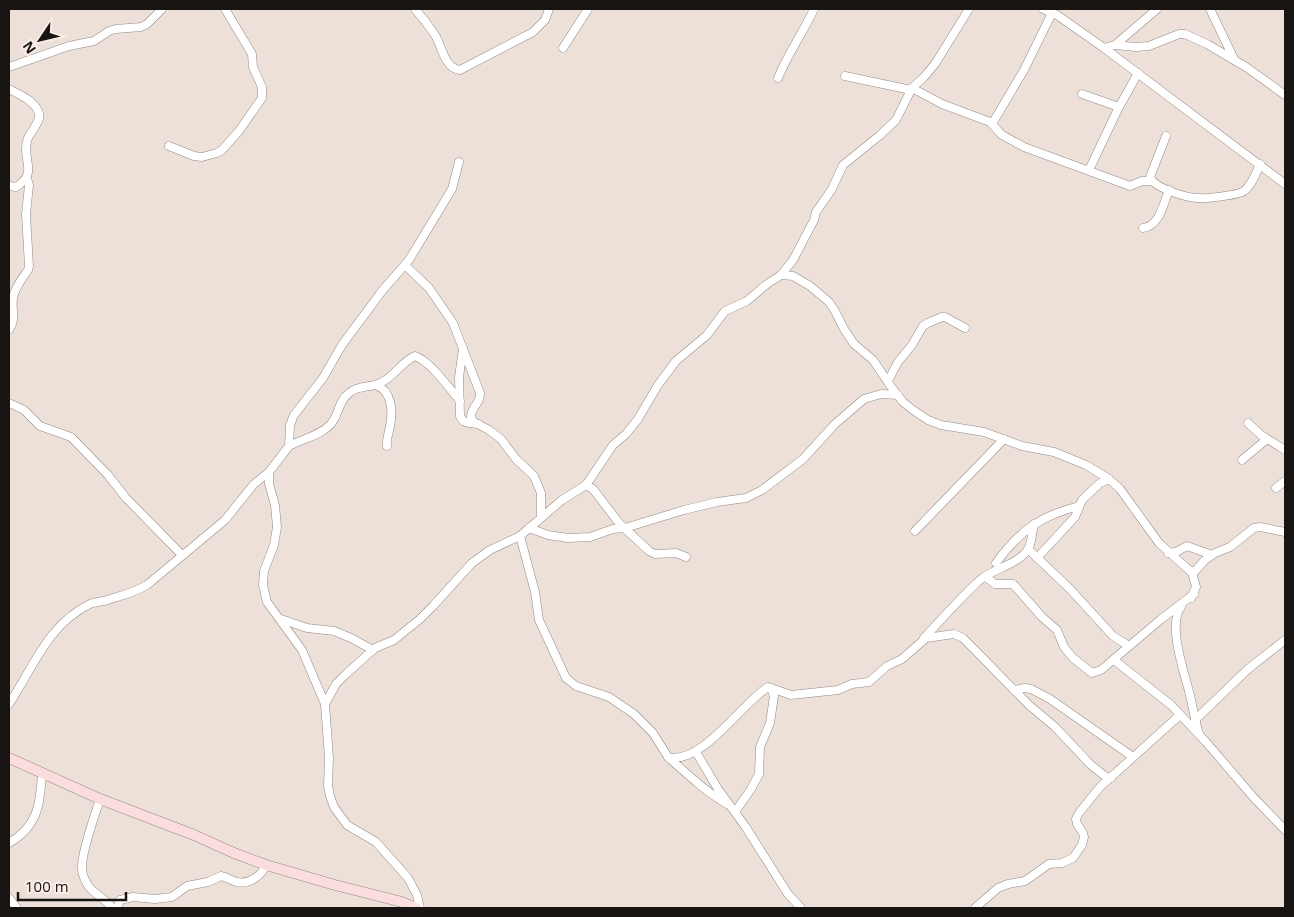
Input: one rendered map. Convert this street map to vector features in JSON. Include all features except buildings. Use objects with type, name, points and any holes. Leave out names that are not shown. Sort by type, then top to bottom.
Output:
[{"type":"street","points":[[9,67],[69,46],[94,41],[109,31],[141,27],[147,24],[162,9]]},
{"type":"street","points":[[169,146],[194,156],[202,157],[222,150],[239,131],[262,98],[262,87],[253,67],[252,54],[225,9]]},
{"type":"street","points":[[415,9],[435,35],[446,59],[452,67],[460,70],[533,32],[545,20],[549,9]]},
{"type":"street","points":[[563,48],[588,9]]},
{"type":"street","points":[[778,78],[785,58],[800,36],[814,9]]},
{"type":"street","points":[[325,704],[336,684],[345,674],[373,650],[394,640],[420,619],[472,562],[490,550],[520,536],[566,497],[586,485],[614,445],[626,434],[638,418],[658,385],[676,361],[707,336],[725,311],[747,301],[781,275],[793,260],[814,220],[816,212],[832,189],[844,165],[896,120],[911,89],[934,64],[969,9]]},
{"type":"street","points":[[1043,9],[1055,12],[1285,184]]},
{"type":"street","points":[[1115,45],[1157,9]]},
{"type":"street","points":[[1210,9],[1234,60]]},
{"type":"street","points":[[992,124],[1055,12]]},
{"type":"street","points":[[1104,48],[1115,45],[1144,47],[1179,34],[1185,34],[1202,41],[1234,60],[1285,95]]},
{"type":"street","points":[[1089,170],[1119,107],[1138,73]]},
{"type":"street","points":[[845,76],[911,89],[992,124],[1002,135],[1024,147],[1130,186],[1151,180]]},
{"type":"street","points":[[9,89],[31,102],[39,114],[39,120],[25,150],[29,173],[27,179],[16,187],[9,186]]},
{"type":"street","points":[[1082,94],[1119,107]]},
{"type":"street","points":[[1166,136],[1150,177],[1154,183],[1169,190],[1198,198],[1242,192],[1252,182],[1260,164]]},
{"type":"street","points":[[289,446],[290,425],[294,415],[323,378],[342,345],[382,291],[405,265],[452,189],[459,162]]},
{"type":"street","points":[[9,330],[14,321],[13,298],[15,291],[29,266],[26,214],[29,185],[27,179]]},
{"type":"street","points":[[1143,228],[1152,226],[1156,221],[1169,190]]},
{"type":"street","points":[[405,265],[418,276],[439,300],[454,323],[480,393],[480,401],[472,410],[471,418],[474,422],[480,424],[501,439],[516,459],[534,476],[541,493],[541,517]]},
{"type":"street","points":[[781,275],[793,276],[810,286],[829,302],[854,344],[873,360],[898,395],[913,410],[936,423],[984,432],[1027,448],[1054,452],[1086,464],[1109,479],[1120,489],[1145,525],[1168,552],[1192,572],[1196,587],[1194,594],[1178,611],[1176,623],[1180,658],[1200,736]]},
{"type":"street","points":[[888,381],[898,362],[912,345],[919,332],[928,323],[945,317],[965,328]]},
{"type":"street","points":[[464,347],[459,377],[461,419],[468,423],[480,424]]},
{"type":"street","points":[[9,704],[45,642],[65,621],[92,603],[137,591],[166,570],[226,520],[254,484],[269,472],[289,446],[319,433],[330,424],[342,399],[348,394],[359,387],[376,385],[388,379],[415,356],[419,357],[435,372],[460,401]]},
{"type":"street","points":[[376,385],[385,390],[389,399],[392,417],[386,441],[387,446]]},
{"type":"street","points":[[529,528],[548,535],[590,537],[684,510],[717,502],[746,498],[762,490],[804,459],[835,424],[864,399],[881,394],[898,395]]},
{"type":"street","points":[[9,403],[24,410],[40,426],[71,437],[108,475],[126,498],[182,555]]},
{"type":"street","points":[[1248,423],[1267,439],[1285,450]]},
{"type":"street","points":[[915,531],[1004,439]]},
{"type":"street","points":[[1242,460],[1267,439]]},
{"type":"street","points":[[9,758],[100,799],[266,865],[418,908],[417,896],[408,878],[376,842],[347,825],[334,807],[330,796],[325,704],[302,650],[266,602],[263,585],[264,571],[276,538],[275,505],[269,484],[269,472]]},
{"type":"street","points":[[1037,558],[1075,517],[1086,495],[1100,483],[1109,479]]},
{"type":"street","points":[[1276,488],[1285,481]]},
{"type":"street","points":[[586,485],[593,489],[625,528],[644,547],[655,554],[676,553],[686,557]]},
{"type":"street","points":[[996,563],[1026,530],[1034,524],[1055,512],[1079,506]]},
{"type":"street","points":[[668,757],[676,758],[696,752],[768,687],[791,695],[801,695],[838,690],[852,684],[867,683],[887,666],[902,658],[986,577],[1002,566],[1013,564],[1028,549],[1034,524]]},
{"type":"street","points":[[1192,572],[1197,570],[1212,555],[1230,547],[1254,528],[1260,527],[1285,532]]},
{"type":"street","points":[[520,536],[535,592],[539,620],[566,678],[576,686],[609,697],[634,714],[653,733],[668,757],[702,788],[733,809]]},
{"type":"street","points":[[1168,552],[1176,552],[1187,546],[1212,555]]},
{"type":"street","points":[[1028,549],[1113,636],[1129,646]]},
{"type":"street","points":[[986,577],[995,584],[1013,584],[1042,617],[1057,630],[1064,647],[1073,658],[1088,671],[1096,673],[1194,594]]},
{"type":"street","points":[[279,619],[307,628],[334,631],[373,650]]},
{"type":"street","points":[[922,640],[934,636],[954,634],[959,636],[1054,726],[1091,765],[1101,774],[1111,778]]},
{"type":"street","points":[[1195,720],[1248,669],[1285,640]]},
{"type":"street","points":[[1114,660],[1170,705],[1285,830]]},
{"type":"street","points":[[733,809],[751,789],[759,774],[760,747],[770,723],[774,696],[771,688]]},
{"type":"street","points":[[1014,690],[1025,688],[1044,695],[1133,757]]},
{"type":"street","points":[[975,908],[998,888],[1025,881],[1049,864],[1062,863],[1073,858],[1082,845],[1084,837],[1076,820],[1079,813],[1100,787],[1180,715]]},
{"type":"street","points":[[696,752],[718,789],[788,894],[801,908]]},
{"type":"street","points":[[9,843],[25,831],[35,818],[42,774]]},
{"type":"street","points":[[100,799],[86,848],[82,870],[85,881],[91,889],[104,898],[112,908]]},
{"type":"street","points":[[117,908],[120,900],[124,898],[155,899],[172,897],[186,886],[208,882],[221,876],[236,882],[245,882],[260,874],[266,865]]},
{"type":"street","points":[[9,898],[17,908]]}]
